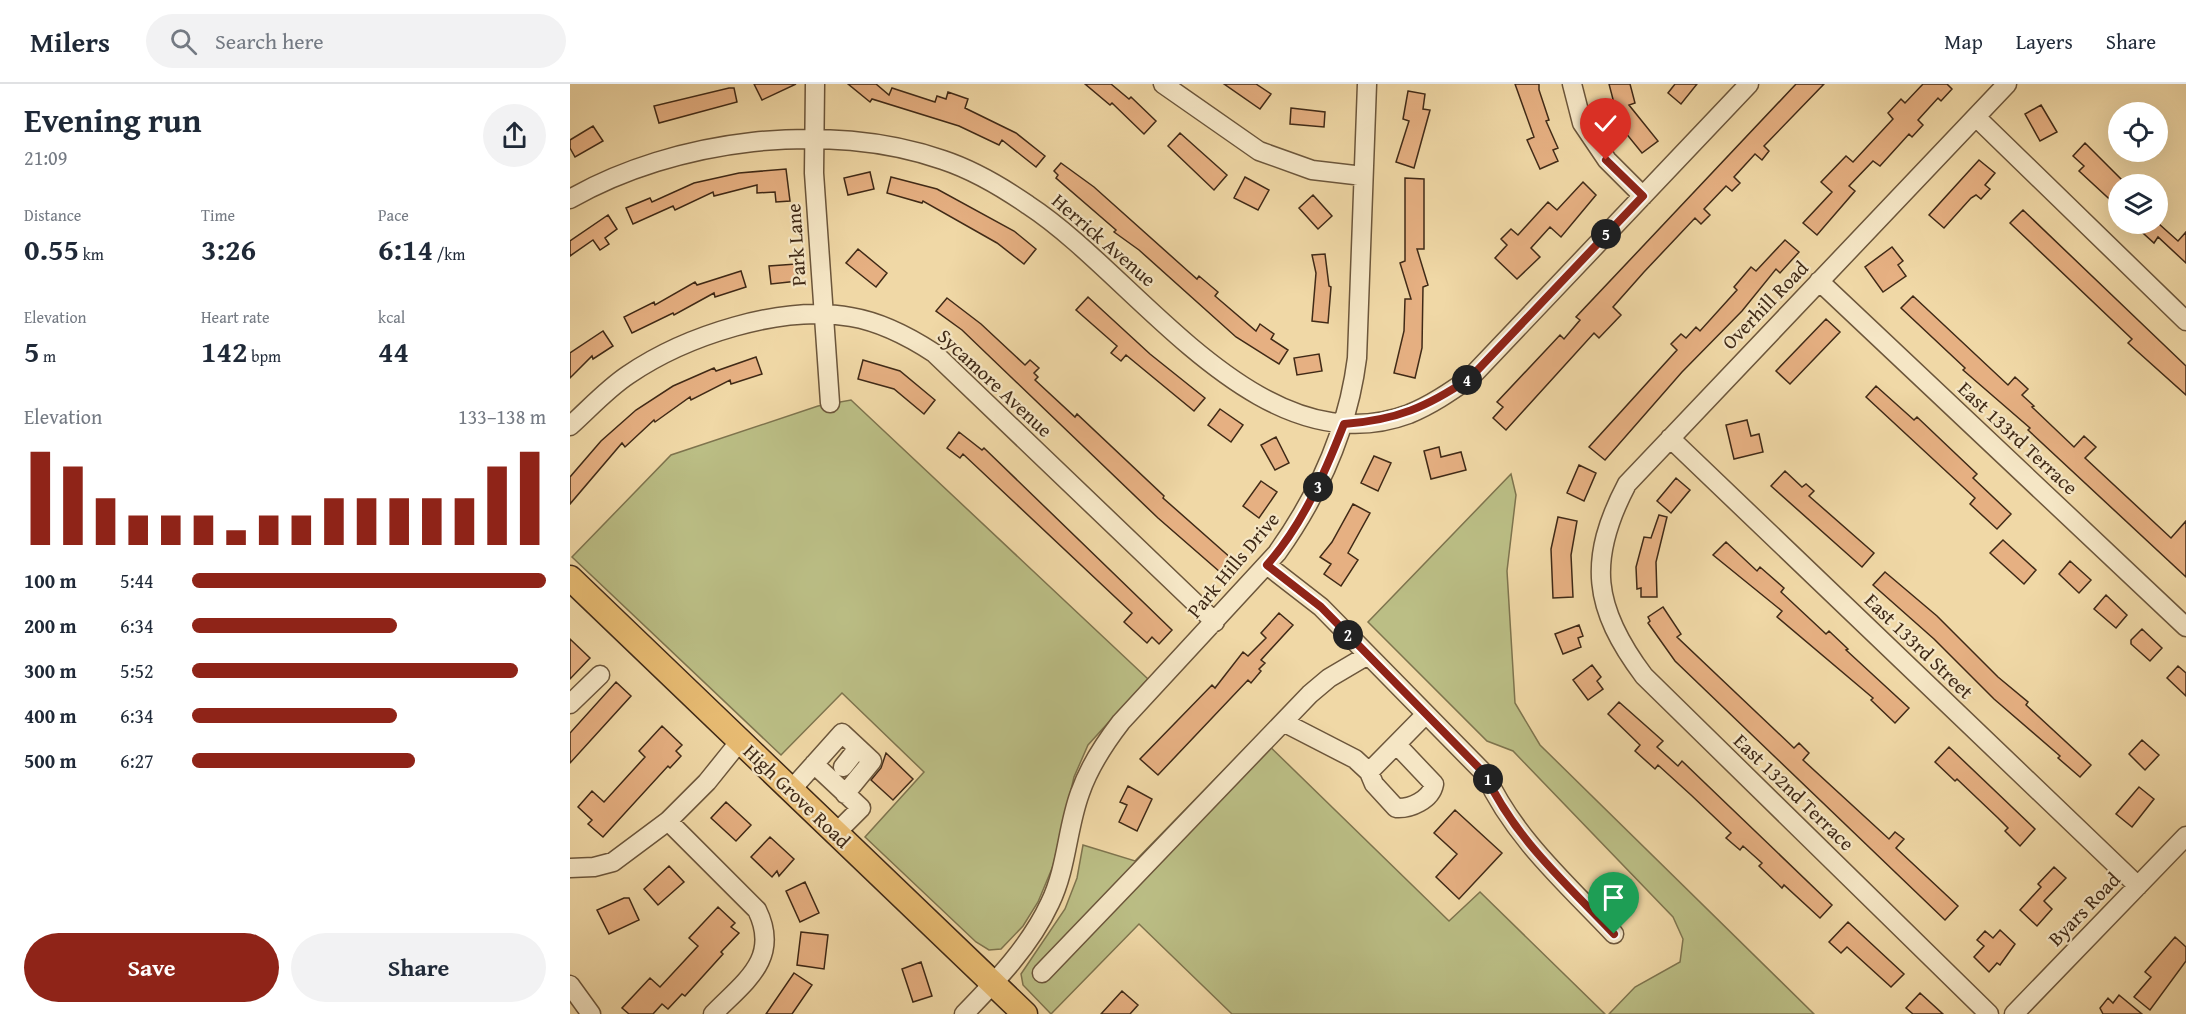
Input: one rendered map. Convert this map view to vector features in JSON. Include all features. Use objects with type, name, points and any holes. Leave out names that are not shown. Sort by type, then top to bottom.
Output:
[{"type":"main road","name":"High Grove Road","points":[[570,578],[1024,1014]]},
{"type":"street","name":"Park Lane","points":[[815,84],[814,173],[830,403]]},
{"type":"street","points":[[1163,84],[1259,151],[1312,170],[1363,176]]},
{"type":"street","name":"Park Hills Drive","points":[[964,1014],[1029,942],[1051,902],[1066,858],[1079,794],[1100,750],[1120,722],[1267,565],[1297,525],[1313,497],[1344,424],[1354,387],[1367,84]]},
{"type":"street","points":[[1572,84],[1582,123],[1606,160],[1643,196]]},
{"type":"street","name":"Herrick Avenue","points":[[570,199],[640,166],[696,150],[754,141],[814,139],[903,148],[945,160],[984,178],[1065,231],[1112,277],[1228,376],[1264,400],[1312,419],[1344,424],[1377,422],[1408,414],[1437,401],[1470,378],[1749,84]]},
{"type":"street","name":"Overhill Road","points":[[1602,580],[1605,536],[1612,513],[1627,484],[2007,84]]},
{"type":"street","points":[[1976,117],[2186,321]]},
{"type":"street","name":"East 133rd Terrace","points":[[1819,281],[2186,627]]},
{"type":"street","name":"Sycamore Avenue","points":[[570,426],[628,375],[691,342],[735,327],[781,317],[824,314],[850,316],[882,325],[912,338],[934,353],[1215,622]]},
{"type":"street","name":"East 133rd Street","points":[[1670,438],[2138,886]]},
{"type":"street","points":[[1267,565],[1321,607],[1485,774],[1499,804],[1522,837],[1614,934]]},
{"type":"street","name":"East 132nd Terrace","points":[[1602,580],[1608,615],[1620,644],[1644,676],[1989,1014]]},
{"type":"street","points":[[1042,973],[1283,722],[1329,678],[1368,655]]},
{"type":"street","points":[[570,704],[600,675]]},
{"type":"street","points":[[1369,772],[1426,714]]},
{"type":"street","points":[[1283,722],[1355,759],[1369,772],[1374,784],[1396,808],[1407,809],[1433,789],[1434,784],[1397,745]]},
{"type":"street","points":[[791,790],[842,733],[872,761],[845,794]]},
{"type":"street","points":[[570,868],[594,867],[613,862],[668,821],[714,774],[740,741]]},
{"type":"street","points":[[836,775],[858,748]]},
{"type":"street","points":[[814,764],[836,775],[845,794],[861,808],[836,833]]},
{"type":"street","points":[[668,821],[757,910],[765,926],[764,955],[755,970],[713,1014]]},
{"type":"street","name":"Byars Road","points":[[2014,1014],[2186,836]]},
{"type":"street","points":[[570,985],[591,1014]]},
{"type":"green space","points":[[851,400],[1148,679],[1088,745],[1074,777],[1053,866],[1038,902],[1023,926],[1001,949],[989,950],[976,942],[865,837],[924,772],[842,693],[781,755],[572,557],[671,455],[818,406]]},
{"type":"green space","points":[[1511,474],[1516,495],[1507,571],[1515,703],[1540,745],[1814,1014],[1609,1014],[1635,987],[1680,962],[1683,939],[1673,917],[1513,751],[1487,741],[1368,622]]},
{"type":"green space","points":[[1258,735],[1449,921],[1480,892],[1605,1014],[1232,1014],[1139,924],[1051,1014],[1023,985],[1021,974],[1065,909],[1077,878],[1083,845],[1135,861]]},
{"type":"building","points":[[754,84],[796,84],[762,100]]},
{"type":"building","points":[[848,84],[876,84],[889,95],[892,88],[935,102],[937,96],[946,99],[948,92],[968,99],[965,108],[1016,133],[1045,156],[1036,167],[1002,140],[999,145],[959,126],[872,99],[870,102]]},
{"type":"building","points":[[1085,84],[1111,84],[1129,99],[1131,97],[1156,121],[1144,134],[1112,103],[1110,105]]},
{"type":"building","points":[[1224,84],[1256,84],[1271,94],[1260,109]]},
{"type":"building","points":[[1515,84],[1539,84],[1549,120],[1546,121],[1558,148],[1553,150],[1558,161],[1540,169],[1527,140],[1534,137]]},
{"type":"building","points":[[1609,84],[1630,84],[1635,103],[1629,105],[1658,141],[1642,153],[1620,126]]},
{"type":"building","points":[[1675,84],[1697,84],[1681,104],[1668,93]]},
{"type":"building","points":[[1796,84],[1824,84],[1764,146],[1769,151],[1762,160],[1755,154],[1734,177],[1740,183],[1732,191],[1726,186],[1704,209],[1710,215],[1701,224],[1695,218],[1613,307],[1621,315],[1599,338],[1594,333],[1506,430],[1493,418],[1503,407],[1497,402],[1560,335],[1564,339],[1580,320],[1576,317]]},
{"type":"building","points":[[1923,84],[1947,84],[1952,89],[1941,101],[1938,98],[1918,120],[1923,125],[1912,137],[1909,134],[1880,166],[1873,161],[1849,186],[1855,191],[1817,235],[1803,223],[1832,192],[1821,182],[1846,156],[1853,162],[1893,119],[1888,113],[1901,99],[1905,103]]},
{"type":"building","points":[[734,88],[737,102],[659,123],[654,106]]},
{"type":"building","points":[[1408,91],[1425,94],[1423,109],[1430,110],[1414,168],[1396,162],[1409,121],[1403,119]]},
{"type":"building","points":[[2041,105],[2057,132],[2040,141],[2025,114]]},
{"type":"building","points":[[1291,108],[1325,112],[1324,127],[1290,124]]},
{"type":"building","points":[[593,126],[603,141],[575,157],[570,148],[570,140]]},
{"type":"building","points":[[1180,133],[1227,175],[1214,190],[1168,146]]},
{"type":"building","points":[[2085,143],[2116,174],[2108,174],[2108,198],[2079,171],[2084,166],[2073,156]]},
{"type":"building","points":[[1979,160],[1995,173],[1985,185],[1990,189],[1981,199],[1976,195],[1971,198],[1944,228],[1929,215]]},
{"type":"building","points":[[1061,163],[1094,187],[1197,279],[1199,276],[1218,292],[1215,296],[1256,331],[1260,324],[1274,334],[1271,339],[1288,350],[1279,364],[1236,337],[1139,250],[1114,232],[1116,230],[1056,178],[1058,175],[1054,171]]},
{"type":"building","points":[[786,169],[790,201],[776,202],[775,192],[757,193],[757,185],[714,196],[713,192],[675,210],[673,206],[633,224],[626,208],[650,198],[652,202],[694,183],[739,173]]},
{"type":"building","points":[[870,172],[874,189],[848,195],[844,178]]},
{"type":"building","points":[[891,177],[937,189],[1014,231],[1036,249],[1024,264],[997,243],[923,201],[922,203],[887,193]]},
{"type":"building","points":[[1245,177],[1269,190],[1258,210],[1234,198]]},
{"type":"building","points":[[1405,178],[1424,179],[1424,249],[1417,249],[1428,285],[1423,287],[1422,348],[1415,378],[1394,373],[1404,331],[1405,299],[1411,299],[1400,263],[1405,261]]},
{"type":"building","points":[[1583,182],[1596,195],[1561,237],[1550,227],[1531,248],[1540,257],[1517,279],[1495,258],[1507,245],[1501,239],[1511,229],[1518,235],[1548,202],[1557,210]]},
{"type":"building","points":[[1313,195],[1332,216],[1318,229],[1299,208]]},
{"type":"building","points":[[2023,210],[2186,366],[2186,395],[2128,343],[2132,339],[2010,223]]},
{"type":"building","points":[[608,215],[617,229],[605,238],[609,244],[600,250],[593,240],[570,256],[570,241]]},
{"type":"building","points":[[2168,232],[2178,241],[2186,232],[2186,263],[2158,237],[2154,243],[2144,234],[2168,234]]},
{"type":"building","points":[[1785,240],[1799,252],[1780,273],[1776,269],[1742,311],[1682,372],[1605,460],[1589,447],[1677,350],[1671,344],[1681,334],[1686,338],[1696,327],[1700,331],[1737,290],[1734,287],[1751,267],[1756,271]]},
{"type":"building","points":[[1892,247],[1903,261],[1898,265],[1906,276],[1883,292],[1865,267]]},
{"type":"building","points":[[858,249],[887,273],[876,287],[846,263]]},
{"type":"building","points":[[1325,254],[1331,287],[1328,323],[1312,321],[1316,273],[1312,255]]},
{"type":"building","points":[[796,264],[798,281],[771,284],[769,266]]},
{"type":"building","points":[[741,271],[746,287],[715,297],[714,293],[674,315],[673,313],[632,333],[624,317],[654,302],[655,305],[695,282],[697,285]]},
{"type":"building","points":[[1913,296],[2008,385],[2015,377],[2028,389],[2022,395],[2074,447],[2084,436],[2096,447],[2085,458],[2171,538],[2186,521],[2186,577],[2028,430],[2030,428],[1963,370],[1965,368],[1901,308]]},
{"type":"building","points":[[1088,297],[1150,354],[1205,398],[1194,411],[1126,355],[1121,361],[1111,353],[1117,346],[1076,310]]},
{"type":"building","points":[[947,298],[981,324],[1025,365],[1030,360],[1039,368],[1034,373],[1038,377],[1035,380],[1075,417],[1077,414],[1164,496],[1163,498],[1232,559],[1220,572],[1158,518],[962,330],[936,311]]},
{"type":"building","points":[[1826,319],[1840,332],[1790,384],[1776,371]]},
{"type":"building","points":[[603,331],[613,346],[593,359],[592,356],[570,378],[570,353]]},
{"type":"building","points":[[1319,354],[1322,371],[1297,375],[1294,358]]},
{"type":"building","points":[[756,357],[762,374],[731,384],[730,380],[691,400],[690,397],[655,422],[654,420],[625,447],[622,443],[570,504],[570,477],[601,441],[636,410],[673,386],[714,368],[716,371]]},
{"type":"building","points":[[863,360],[900,371],[935,400],[924,414],[894,389],[858,379]]},
{"type":"building","points":[[1876,386],[1914,420],[1917,417],[1977,474],[1973,478],[2011,514],[1997,529],[1970,504],[1975,498],[1866,397]]},
{"type":"building","points":[[1220,409],[1243,425],[1231,442],[1208,425]]},
{"type":"building","points":[[1747,420],[1751,436],[1759,434],[1763,452],[1734,459],[1726,425]]},
{"type":"building","points":[[959,432],[982,450],[984,448],[1172,630],[1159,644],[1152,637],[1147,643],[1124,622],[1132,613],[963,454],[960,458],[947,448]]},
{"type":"building","points":[[1276,437],[1289,463],[1275,470],[1261,445]]},
{"type":"building","points":[[1439,447],[1441,457],[1461,452],[1466,470],[1431,479],[1424,451]]},
{"type":"building","points":[[1374,456],[1391,463],[1378,491],[1361,483]]},
{"type":"building","points":[[1579,465],[1596,473],[1584,501],[1567,493]]},
{"type":"building","points":[[1785,471],[1802,487],[1806,484],[1814,491],[1809,496],[1874,553],[1862,567],[1771,486]]},
{"type":"building","points":[[1676,478],[1690,490],[1671,513],[1657,501]]},
{"type":"building","points":[[1261,481],[1277,492],[1259,518],[1243,506]]},
{"type":"building","points":[[1353,504],[1370,513],[1348,553],[1358,560],[1341,586],[1324,574],[1331,564],[1320,557],[1332,542]]},
{"type":"building","points":[[1659,515],[1667,517],[1656,562],[1657,597],[1641,597],[1641,588],[1637,589],[1636,567],[1644,537],[1651,538]]},
{"type":"building","points":[[1558,517],[1577,521],[1571,555],[1573,597],[1553,598],[1551,549]]},
{"type":"building","points":[[2003,540],[2036,570],[2024,584],[1990,553]]},
{"type":"building","points":[[1726,542],[1757,571],[1760,567],[1784,588],[1781,592],[1826,634],[1829,631],[1848,649],[1846,650],[1909,708],[1895,723],[1871,700],[1873,698],[1777,617],[1782,611],[1713,555]]},
{"type":"building","points":[[2070,561],[2091,580],[2079,593],[2059,574]]},
{"type":"building","points":[[1885,572],[1937,616],[1998,677],[2028,702],[2026,705],[2091,765],[2080,777],[2058,758],[2060,756],[1994,699],[1934,639],[1873,585]]},
{"type":"building","points":[[2106,595],[2127,615],[2116,628],[2094,609]]},
{"type":"building","points":[[1663,607],[1681,634],[1677,637],[1794,748],[1799,743],[1809,753],[1803,760],[1889,839],[1895,832],[1904,839],[1896,848],[1958,906],[1945,920],[1675,661],[1648,623],[1650,621],[1648,617]]},
{"type":"building","points":[[1279,613],[1293,625],[1261,660],[1265,663],[1259,669],[1261,671],[1251,683],[1248,680],[1158,775],[1140,759],[1212,685],[1215,688],[1243,652],[1248,656],[1266,638],[1261,633]]},
{"type":"building","points":[[1579,625],[1583,636],[1578,638],[1581,647],[1563,654],[1555,634]]},
{"type":"building","points":[[2142,629],[2162,648],[2150,661],[2131,644],[2131,640]]},
{"type":"building","points":[[570,639],[590,658],[570,679]]},
{"type":"building","points":[[1592,665],[1601,677],[1597,681],[1603,689],[1588,700],[1573,680]]},
{"type":"building","points":[[2178,666],[2186,673],[2186,696],[2167,678]]},
{"type":"building","points":[[616,682],[631,696],[570,763],[570,733]]},
{"type":"building","points":[[1619,702],[1663,741],[1657,747],[1678,766],[1682,761],[1832,905],[1820,918],[1784,885],[1782,888],[1759,866],[1762,863],[1743,846],[1740,850],[1726,838],[1731,833],[1658,765],[1655,769],[1635,751],[1640,745],[1608,714]]},
{"type":"building","points":[[662,726],[682,745],[676,751],[681,756],[670,768],[668,766],[603,837],[588,824],[592,820],[578,807],[592,791],[604,802],[645,757],[639,751]]},
{"type":"building","points":[[2142,740],[2159,755],[2145,770],[2129,754]]},
{"type":"building","points":[[1949,747],[2035,829],[2020,846],[2005,831],[2008,828],[1998,818],[1957,779],[1955,781],[1935,762]]},
{"type":"building","points":[[886,753],[913,779],[893,800],[871,780],[881,768]]},
{"type":"building","points":[[1128,786],[1152,799],[1137,831],[1119,822],[1127,805],[1120,802]]},
{"type":"building","points":[[2139,787],[2154,799],[2132,827],[2116,814]]},
{"type":"building","points":[[726,802],[751,825],[736,841],[711,818]]},
{"type":"building","points":[[1455,810],[1502,853],[1459,899],[1436,877],[1457,854],[1434,833]]},
{"type":"building","points":[[770,837],[794,859],[779,876],[777,871],[772,877],[751,857]]},
{"type":"building","points":[[669,866],[684,882],[658,905],[644,889]]},
{"type":"building","points":[[2054,867],[2066,878],[2044,901],[2052,909],[2037,926],[2020,910],[2041,887],[2038,884]]},
{"type":"building","points":[[805,882],[819,913],[800,922],[786,891]]},
{"type":"building","points":[[629,898],[639,920],[609,934],[597,910]]},
{"type":"building","points":[[718,907],[735,923],[731,927],[739,933],[685,996],[682,994],[668,1009],[662,1004],[653,1014],[629,1014],[622,1008],[650,978],[660,987],[698,946],[689,938]]},
{"type":"building","points":[[1848,922],[1904,974],[1891,987],[1847,947],[1841,953],[1829,942]]},
{"type":"building","points":[[2000,930],[2015,944],[2000,965],[1997,963],[1989,972],[1974,957],[1984,946],[1977,940],[1985,931],[1993,938]]},
{"type":"building","points":[[801,932],[828,935],[824,969],[797,965]]},
{"type":"building","points":[[2175,937],[2186,947],[2186,961],[2150,1010],[2134,997],[2151,977],[2145,972]]},
{"type":"building","points":[[921,962],[932,996],[913,1002],[902,969]]},
{"type":"building","points":[[794,973],[812,985],[792,1014],[766,1014]]},
{"type":"building","points":[[1122,991],[1138,1005],[1130,1014],[1101,1014]]},
{"type":"building","points":[[1920,993],[1943,1014],[1913,1014],[1906,1008]]},
{"type":"building","points":[[2119,995],[2142,1014],[2103,1014],[2100,1008],[2108,998],[2113,1003]]},
{"type":"route","points":[[1606,160],[1643,196],[1470,378],[1437,401],[1408,414],[1377,422],[1344,424],[1323,477],[1297,525],[1267,565],[1292,582],[1321,607],[1485,774],[1499,804],[1522,837],[1614,934]]}]
